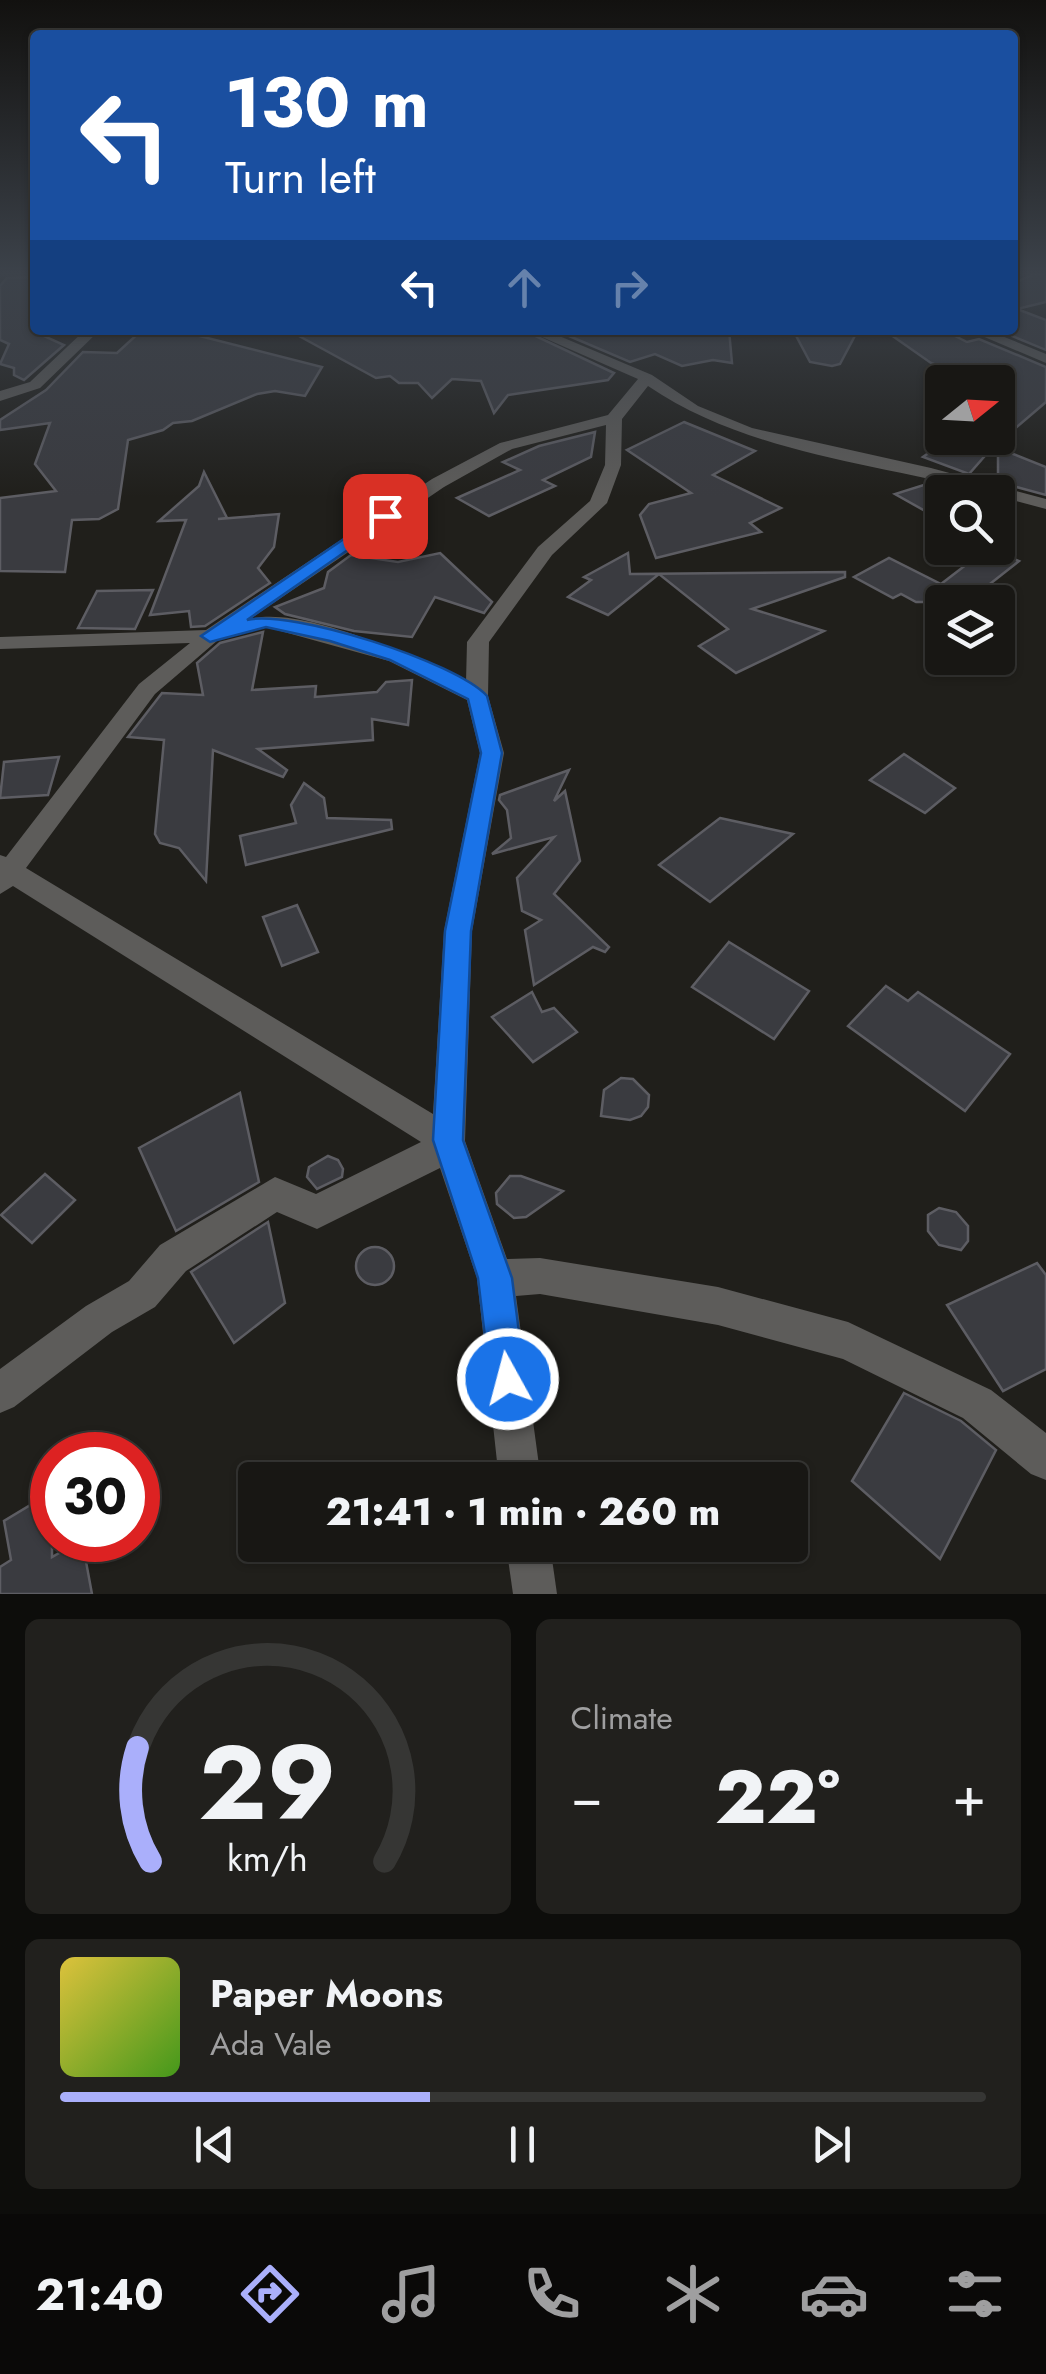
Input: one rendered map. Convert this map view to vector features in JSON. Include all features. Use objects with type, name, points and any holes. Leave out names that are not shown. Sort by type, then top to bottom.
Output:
[{"type":"street","points":[[0,396],[35,385],[73,348]]},
{"type":"street","points":[[577,348],[647,378],[693,410],[747,432],[931,473],[1046,504]]},
{"type":"street","points":[[1020,348],[1046,359]]},
{"type":"street","points":[[448,1140],[3,873],[147,689],[210,636],[438,482],[506,446],[614,418],[647,378]]},
{"type":"street","points":[[518,1462],[495,1278],[448,1140],[458,931],[492,753],[477,696],[478,642],[545,552],[598,503],[613,465],[614,418]]},
{"type":"street","points":[[0,643],[210,636],[266,621],[334,636],[397,656],[477,696]]},
{"type":"street","points":[[0,1392],[99,1319],[142,1294],[173,1258],[275,1194],[317,1212],[426,1159],[448,1140]]},
{"type":"street","points":[[495,1278],[540,1276],[718,1306],[848,1340],[977,1404],[1046,1459]]},
{"type":"street","points":[[530,1562],[534,1594]]},
{"type":"building","points":[[7,348],[60,348],[24,380],[14,375],[14,368],[0,364]]},
{"type":"building","points":[[122,348],[249,348],[322,367],[305,396],[275,391],[257,394],[192,421],[173,423],[163,430],[128,440],[118,509],[99,519],[72,520],[65,572],[0,571],[0,498],[56,491],[35,464],[50,423],[0,430],[0,420],[46,390],[83,352],[117,353]]},
{"type":"building","points":[[322,348],[562,348],[614,373],[608,380],[508,395],[494,413],[481,381],[452,379],[432,398],[418,383],[399,383],[390,376],[376,378]]},
{"type":"building","points":[[598,348],[731,348],[732,363],[713,360],[682,366],[655,354],[630,362]]},
{"type":"building","points":[[803,348],[848,348],[840,364],[810,362]]},
{"type":"building","points":[[910,348],[1001,348],[1046,367],[1046,402],[1015,428],[1015,365],[936,365]]},
{"type":"building","points":[[684,422],[755,451],[713,475],[781,508],[750,523],[761,532],[656,558],[640,515],[649,504],[691,493],[627,450]]},
{"type":"building","points":[[595,432],[591,457],[543,480],[555,486],[489,516],[457,498],[520,470],[503,462],[539,446]]},
{"type":"building","points":[[926,455],[986,455],[969,474],[923,457]]},
{"type":"building","points":[[998,455],[1015,455],[1046,467],[1046,495],[1015,487],[1015,475],[998,475]]},
{"type":"building","points":[[204,472],[227,518],[218,519],[279,514],[274,547],[258,568],[270,583],[205,626],[191,627],[189,611],[150,615],[186,520],[159,521],[199,486]]},
{"type":"building","points":[[925,485],[925,511],[895,494]]},
{"type":"building","points":[[440,553],[492,602],[484,613],[435,597],[412,637],[354,631],[285,614],[275,607],[324,588],[328,572],[351,555],[398,562]]},
{"type":"building","points":[[628,553],[630,574],[845,572],[845,577],[752,609],[824,631],[736,673],[699,646],[728,629],[659,574],[608,615],[568,597],[591,580],[584,577]]},
{"type":"building","points":[[889,558],[941,584],[966,565],[1014,565],[989,585],[925,585],[925,602],[901,594],[893,598],[854,577]]},
{"type":"building","points":[[153,590],[135,629],[78,628],[97,591]]},
{"type":"building","points":[[263,632],[252,690],[316,686],[315,697],[377,692],[386,682],[412,680],[408,725],[372,719],[373,740],[258,749],[287,770],[283,777],[213,750],[206,881],[179,848],[160,843],[155,834],[164,740],[128,737],[162,693],[203,695],[197,663],[220,643]]},
{"type":"building","points":[[904,754],[955,788],[925,813],[870,780]]},
{"type":"building","points":[[59,757],[48,795],[0,798],[4,762]]},
{"type":"building","points":[[569,770],[554,801],[565,791],[580,861],[554,894],[609,947],[605,952],[593,947],[534,985],[525,930],[541,920],[522,911],[517,878],[554,837],[492,854],[511,838],[507,810],[499,800],[500,795]]},
{"type":"building","points":[[304,783],[324,798],[327,818],[391,820],[392,829],[246,865],[240,836],[296,823],[291,805]]},
{"type":"building","points":[[720,818],[793,834],[710,902],[659,865]]},
{"type":"building","points":[[297,905],[318,952],[282,966],[263,917]]},
{"type":"building","points":[[729,942],[809,991],[774,1039],[692,987]]},
{"type":"building","points":[[886,986],[908,1001],[918,992],[1010,1054],[965,1111],[848,1026]]},
{"type":"building","points":[[532,992],[542,1012],[554,1008],[577,1032],[533,1062],[492,1017]]},
{"type":"building","points":[[621,1078],[633,1079],[649,1095],[648,1107],[641,1116],[630,1120],[601,1116],[604,1090]]},
{"type":"building","points":[[240,1093],[259,1182],[176,1231],[139,1148]]},
{"type":"building","points":[[328,1156],[338,1160],[342,1177],[317,1189],[307,1177],[309,1167]]},
{"type":"building","points":[[45,1174],[75,1200],[32,1243],[1,1215]]},
{"type":"building","points":[[510,1176],[563,1191],[526,1217],[514,1218],[497,1204],[496,1193]]},
{"type":"building","points":[[939,1208],[956,1212],[968,1226],[968,1241],[961,1250],[939,1245],[928,1231],[928,1215]]},
{"type":"building","points":[[268,1222],[285,1303],[234,1343],[191,1272]]},
{"type":"building","points":[[375,1247],[388,1253],[394,1266],[388,1279],[375,1285],[362,1279],[356,1266],[362,1253]]},
{"type":"building","points":[[1037,1263],[1046,1275],[1046,1369],[1003,1391],[947,1305]]},
{"type":"building","points":[[904,1393],[961,1421],[996,1450],[940,1559],[852,1481]]},
{"type":"building","points":[[30,1505],[30,1562],[86,1562],[92,1594],[0,1594],[0,1567],[11,1560],[4,1521]]},
{"type":"route","points":[[385,516],[324,562],[210,636],[266,621],[334,636],[397,656],[477,696],[492,753],[458,931],[448,1140],[495,1278],[508,1379]]}]
